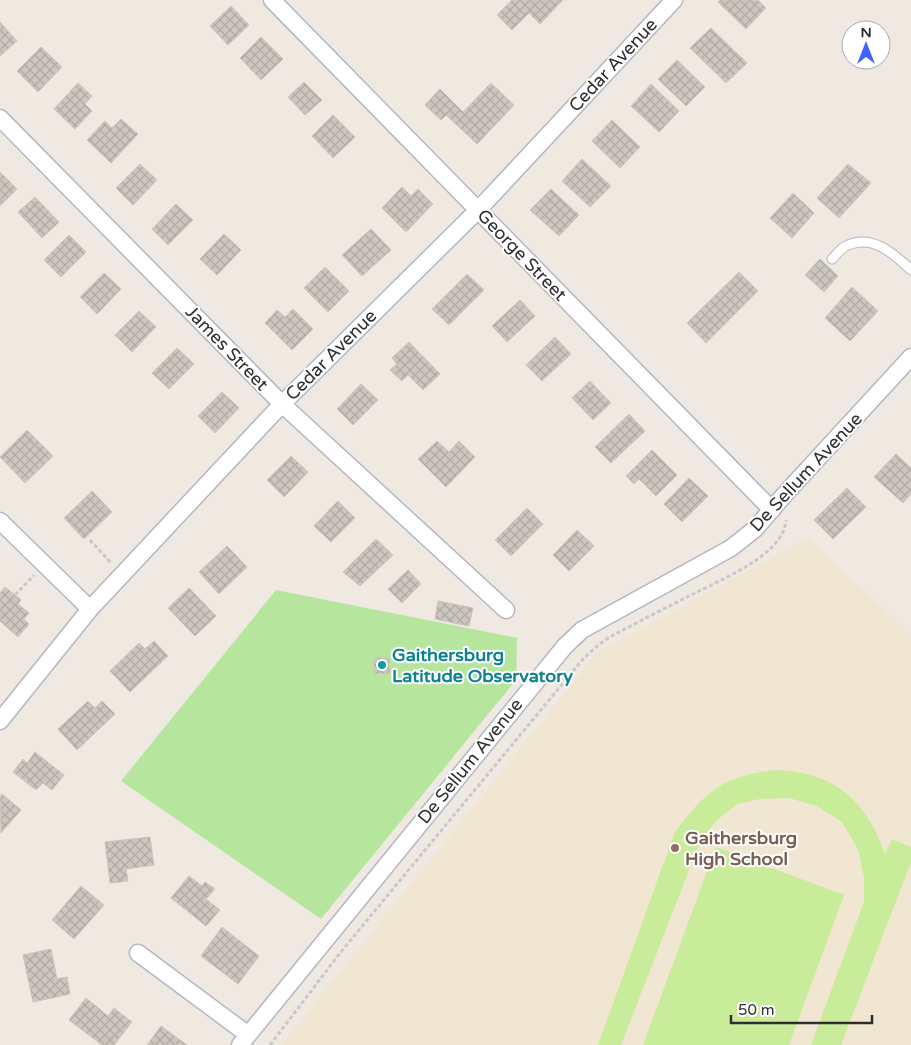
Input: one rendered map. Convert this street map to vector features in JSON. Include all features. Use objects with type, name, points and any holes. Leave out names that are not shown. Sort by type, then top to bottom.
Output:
[{"type":"street","name":"George Street","points":[[272,0],[478,210],[776,505]]},
{"type":"street","name":"Cedar Avenue","points":[[0,721],[90,609],[282,404],[478,210],[674,0]]},
{"type":"street","name":"James Street","points":[[0,118],[282,404],[506,610]]},
{"type":"street","name":"De Sellum Avenue","points":[[243,1040],[564,646],[582,630],[731,548],[755,529],[911,357]]},
{"type":"street","points":[[0,520],[90,609]]},
{"type":"street","points":[[138,953],[243,1040]]},
{"type":"lane","points":[[832,259],[844,246],[856,242],[870,242],[891,252],[911,270]]},
{"type":"path","points":[[270,1045],[340,954],[583,659],[608,638],[724,578],[768,550],[780,538],[785,528],[784,510],[776,505]]},
{"type":"path","points":[[90,540],[112,563],[106,568]]},
{"type":"path","points":[[15,595],[44,564]]},
{"type":"shaded area","name":"Gaithersburg High School","points":[[808,538],[911,635],[911,1045],[281,1045],[598,652]]},
{"type":"green space","name":"Gaithersburg Latitude Observatory","points":[[276,590],[517,638],[516,680],[321,919],[121,781]]},
{"type":"green space","points":[[776,770],[815,776],[845,792],[868,818],[885,854],[892,839],[911,847],[911,862],[841,1045],[811,1045],[864,902],[864,877],[858,849],[842,822],[817,806],[789,798],[760,799],[737,804],[716,821],[700,842],[621,1045],[598,1045],[675,832],[696,806],[717,788],[742,776]]},
{"type":"green space","points":[[716,847],[844,895],[789,1045],[643,1045]]},
{"type":"building","points":[[512,0],[563,0],[540,24],[529,13],[512,30],[497,15]]},
{"type":"building","points":[[720,0],[758,0],[766,8],[746,29],[718,2]]},
{"type":"building","points":[[231,6],[249,25],[228,45],[210,26]]},
{"type":"building","points":[[0,22],[17,41],[0,56]]},
{"type":"building","points":[[711,28],[747,63],[726,83],[690,48]]},
{"type":"building","points":[[261,37],[283,59],[261,80],[240,58]]},
{"type":"building","points":[[41,47],[62,67],[38,92],[17,71]]},
{"type":"building","points":[[677,60],[705,87],[686,106],[658,79]]},
{"type":"building","points":[[304,82],[322,100],[305,115],[288,97]]},
{"type":"building","points":[[78,83],[92,96],[85,104],[92,111],[75,129],[54,109]]},
{"type":"building","points":[[491,83],[514,105],[477,144],[446,115],[441,120],[425,105],[440,89],[463,112]]},
{"type":"building","points":[[651,84],[679,111],[659,132],[631,106]]},
{"type":"building","points":[[333,115],[355,137],[333,158],[312,136]]},
{"type":"building","points":[[121,119],[138,134],[111,163],[87,140],[105,121],[112,128]]},
{"type":"building","points":[[612,120],[640,147],[620,168],[592,141]]},
{"type":"building","points":[[582,159],[611,186],[590,207],[562,181]]},
{"type":"building","points":[[140,164],[157,180],[133,205],[116,188]]},
{"type":"building","points":[[848,164],[871,183],[839,218],[817,198]]},
{"type":"building","points":[[0,172],[17,189],[0,206]]},
{"type":"building","points":[[402,187],[411,196],[418,189],[433,204],[406,232],[382,208]]},
{"type":"building","points":[[551,189],[579,215],[559,236],[530,210]]},
{"type":"building","points":[[793,193],[814,213],[792,238],[770,218]]},
{"type":"building","points":[[35,197],[59,222],[42,238],[18,212]]},
{"type":"building","points":[[176,204],[193,220],[168,245],[152,229]]},
{"type":"building","points":[[371,229],[391,250],[362,276],[342,255]]},
{"type":"building","points":[[224,234],[241,250],[217,275],[200,259]]},
{"type":"building","points":[[69,235],[86,252],[61,277],[44,260]]},
{"type":"building","points":[[820,259],[838,276],[824,292],[805,275]]},
{"type":"building","points":[[325,267],[349,291],[328,312],[304,288]]},
{"type":"building","points":[[739,272],[758,291],[706,343],[687,323]]},
{"type":"building","points":[[104,273],[121,289],[97,314],[80,297]]},
{"type":"building","points":[[467,274],[484,290],[449,325],[432,309]]},
{"type":"building","points":[[852,287],[878,311],[850,341],[825,318]]},
{"type":"building","points":[[520,300],[535,316],[507,342],[492,326]]},
{"type":"building","points":[[293,309],[313,329],[292,350],[265,323],[277,310],[285,317]]},
{"type":"building","points":[[139,311],[156,327],[132,352],[115,335]]},
{"type":"building","points":[[555,337],[571,354],[542,381],[526,365]]},
{"type":"building","points":[[409,342],[440,374],[423,390],[408,375],[402,381],[390,370],[397,364],[392,358]]},
{"type":"building","points":[[177,348],[194,364],[169,389],[152,373]]},
{"type":"building","points":[[590,381],[611,403],[593,420],[572,398]]},
{"type":"building","points":[[361,384],[378,400],[353,425],[337,409]]},
{"type":"building","points":[[222,392],[239,408],[215,433],[198,416]]},
{"type":"building","points":[[629,414],[645,431],[611,463],[595,447]]},
{"type":"building","points":[[27,430],[53,456],[25,483],[0,457]]},
{"type":"building","points":[[437,441],[449,452],[459,441],[475,457],[446,487],[418,459]]},
{"type":"building","points":[[652,450],[677,475],[656,496],[639,479],[634,484],[626,476]]},
{"type":"building","points":[[896,454],[911,468],[911,494],[903,503],[874,477]]},
{"type":"building","points":[[291,456],[308,472],[284,497],[267,480]]},
{"type":"building","points":[[689,478],[708,496],[682,522],[664,504]]},
{"type":"building","points":[[847,488],[866,507],[833,539],[814,520]]},
{"type":"building","points":[[92,491],[112,512],[84,539],[64,518]]},
{"type":"building","points":[[338,501],[355,518],[331,542],[314,526]]},
{"type":"building","points":[[527,508],[543,524],[511,556],[495,540]]},
{"type":"building","points":[[577,530],[594,546],[569,571],[553,555]]},
{"type":"building","points":[[376,539],[393,555],[360,586],[343,572]]},
{"type":"building","points":[[227,546],[247,567],[219,594],[199,572]]},
{"type":"building","points":[[408,570],[421,584],[402,603],[388,589]]},
{"type":"building","points":[[5,587],[21,600],[18,604],[29,613],[24,619],[29,624],[18,637],[0,621],[0,593]]},
{"type":"building","points":[[189,588],[216,616],[195,636],[168,608]]},
{"type":"building","points":[[438,601],[473,608],[469,626],[435,619]]},
{"type":"building","points":[[154,641],[168,656],[130,692],[110,671],[139,643],[145,649]]},
{"type":"building","name":"Gaithersburg Latitude Observatory","points":[[374,658],[389,658],[390,673],[374,674]]},
{"type":"building","points":[[88,701],[95,708],[102,701],[115,714],[77,750],[58,729]]},
{"type":"building","points":[[35,752],[64,775],[52,790],[43,783],[36,790],[13,772],[23,759],[27,763]]},
{"type":"building","points":[[2,794],[21,810],[1,833],[0,797]]},
{"type":"building","points":[[150,837],[154,865],[126,869],[128,881],[110,883],[105,842]]},
{"type":"building","points":[[189,876],[202,886],[205,882],[215,889],[206,899],[220,910],[206,926],[171,898]]},
{"type":"building","points":[[81,886],[104,905],[74,939],[52,920]]},
{"type":"building","points":[[222,927],[259,956],[238,984],[201,956]]},
{"type":"building","points":[[51,949],[57,979],[67,977],[70,994],[33,1002],[23,955]]},
{"type":"building","points":[[86,998],[108,1016],[114,1008],[132,1022],[114,1045],[102,1045],[69,1020]]},
{"type":"building","points":[[161,1026],[187,1045],[147,1045]]},
{"type":"place","name":"Gaithersburg Latitude Observatory","points":[[382,665]]},
{"type":"place","name":"Gaithersburg High School","points":[[675,848]]}]
